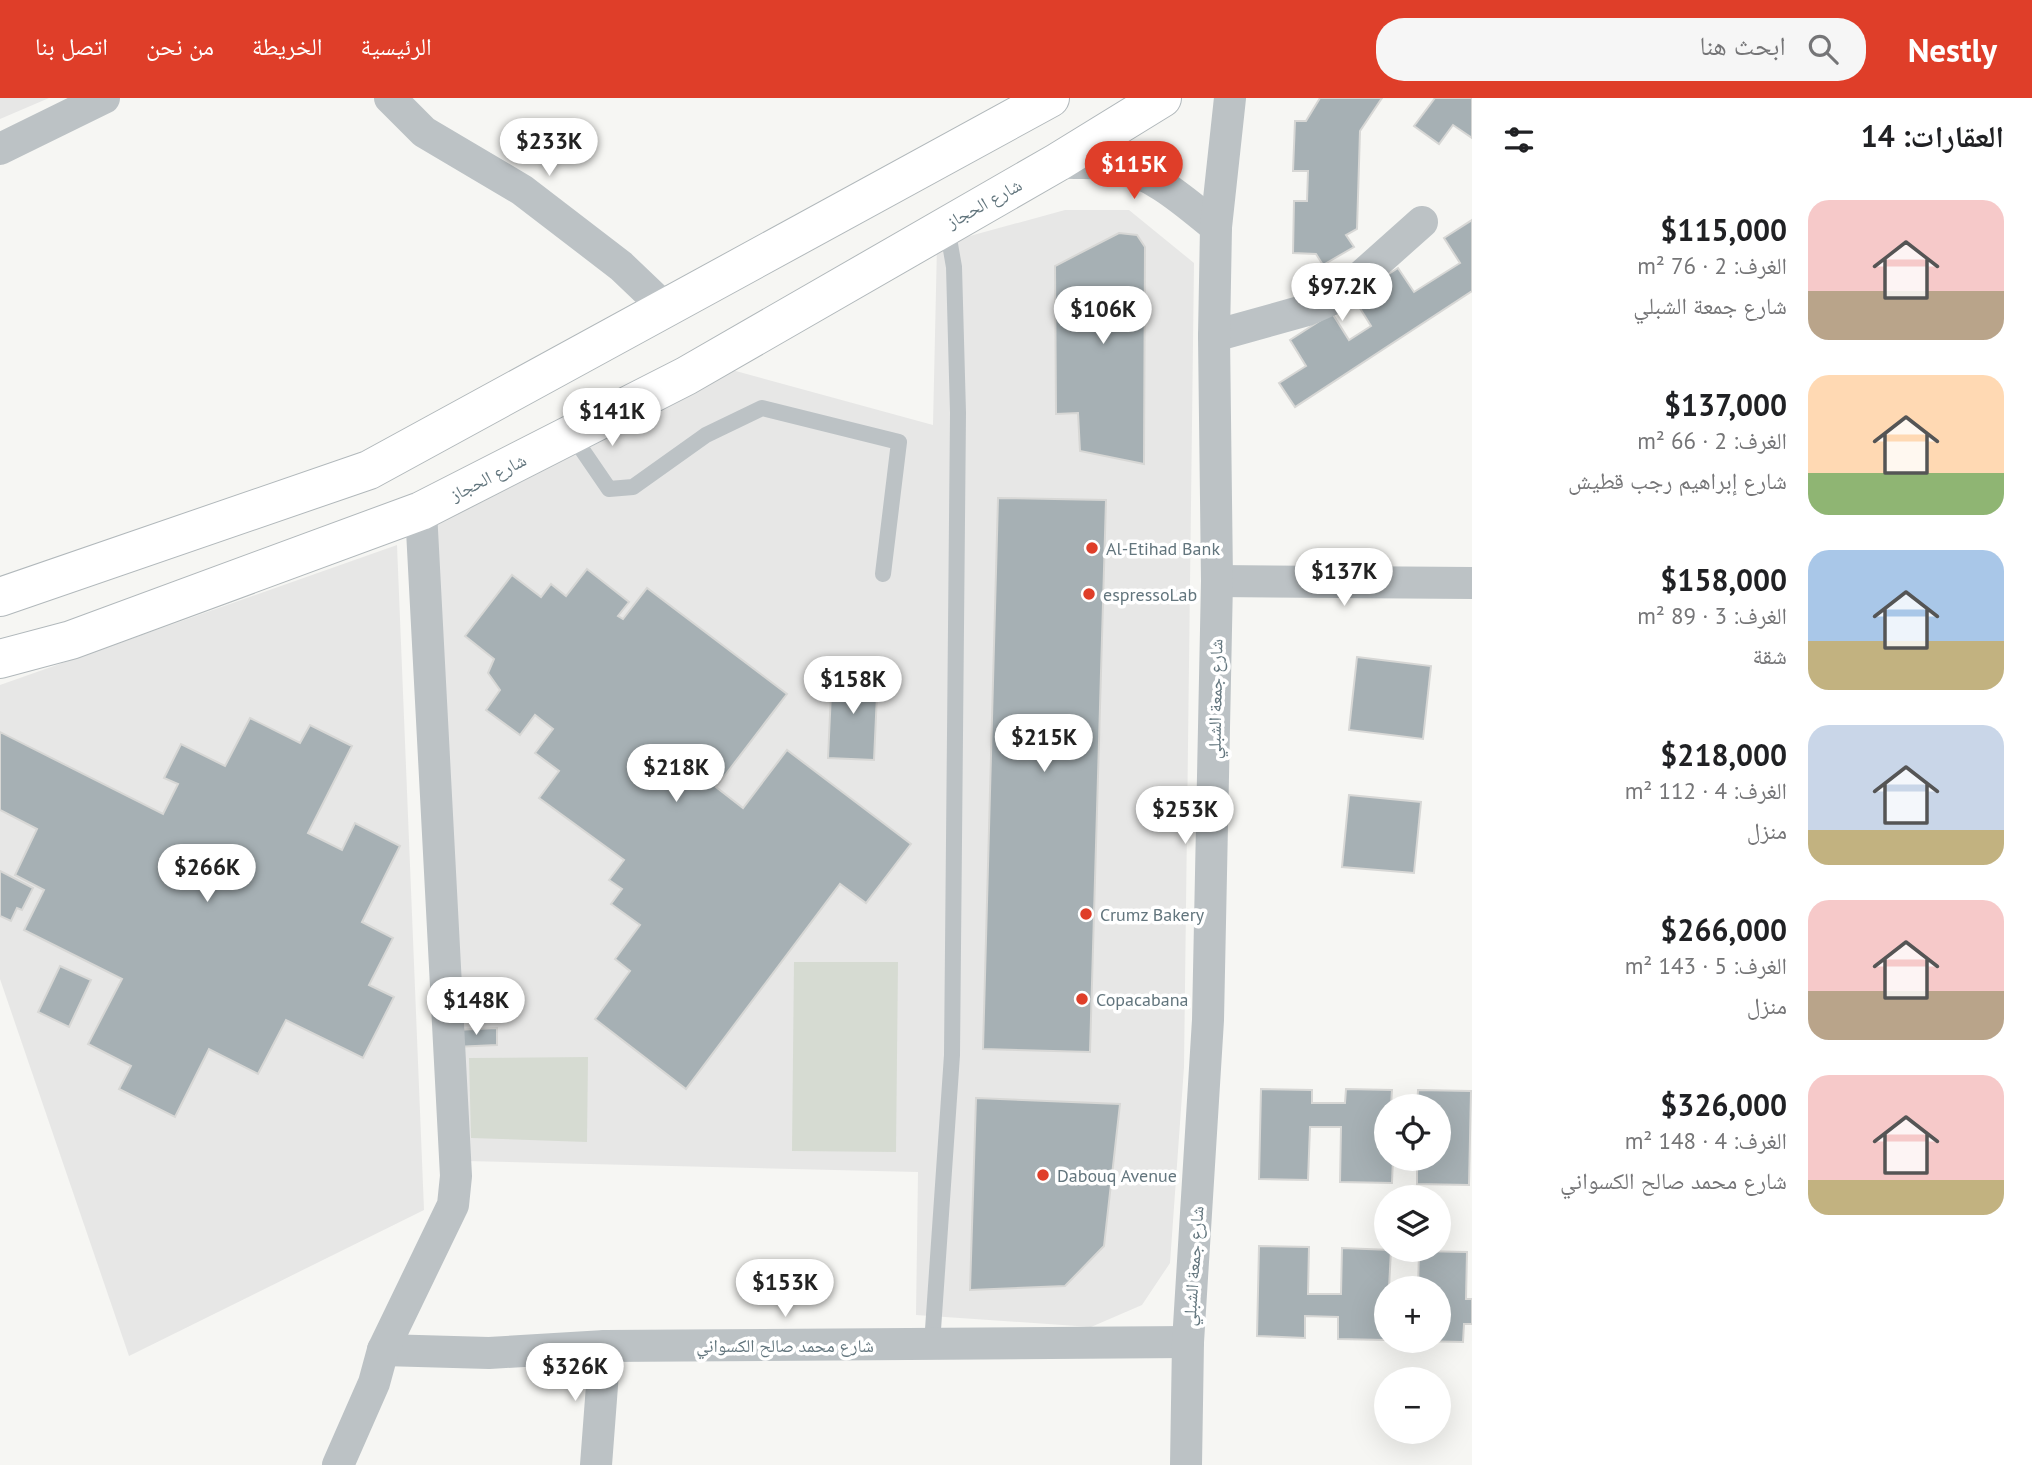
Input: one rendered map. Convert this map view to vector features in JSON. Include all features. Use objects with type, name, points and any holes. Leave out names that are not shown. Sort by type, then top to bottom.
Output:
[{"type":"main road","points":[[0,597],[369,470],[1050,98]]},
{"type":"main road","name":"شارع الحجاز","points":[[0,659],[71,640],[421,511],[686,376],[946,224],[1058,162],[1162,98]]},
{"type":"street","points":[[0,149],[104,98]]},
{"type":"street","points":[[390,98],[424,132],[522,190],[621,266],[664,307]]},
{"type":"street","name":"شارع جمعة الشبلي","points":[[1186,1465],[1188,1342],[1208,1020],[1217,581],[1214,336],[1216,227],[1230,98]]},
{"type":"street","points":[[1058,162],[1104,164],[1127,169],[1159,183],[1216,227]]},
{"type":"street","points":[[1214,336],[1307,310],[1339,296],[1422,222]]},
{"type":"street","points":[[338,1465],[374,1383],[383,1350],[453,1205],[456,1176],[421,511]]},
{"type":"street","points":[[1217,581],[1472,583]]},
{"type":"street","name":"شارع محمد صالح الكسواني","points":[[383,1350],[488,1353],[605,1346],[1188,1342]]},
{"type":"street","points":[[596,1465],[605,1346]]},
{"type":"lane","points":[[932,1344],[952,1055],[958,413],[954,267],[946,224]]},
{"type":"lane","points":[[572,435],[609,489],[633,487],[706,435],[762,408],[899,442],[883,574]]},
{"type":"shaded area","points":[[0,98],[49,98],[0,119]]},
{"type":"shaded area","points":[[1065,210],[1129,210],[1194,263],[1184,1067],[1170,1263],[1142,1305],[1091,1327],[916,1315],[918,1172],[465,1161],[426,524],[732,370],[933,425],[937,245]]},
{"type":"shaded area","points":[[397,545],[424,1210],[129,1356],[0,979],[0,685]]},
{"type":"shaded area","points":[[794,962],[898,962],[896,1152],[792,1151]]},
{"type":"shaded area","points":[[588,1057],[587,1142],[471,1138],[469,1058]]},
{"type":"building","points":[[1320,98],[1382,98],[1360,131],[1357,229],[1346,235],[1354,247],[1323,265],[1316,254],[1293,253],[1294,201],[1307,201],[1308,171],[1293,171],[1295,121],[1306,121]]},
{"type":"building","points":[[1435,98],[1472,98],[1472,138],[1453,125],[1439,144],[1414,126]]},
{"type":"building","points":[[1472,220],[1472,291],[1295,407],[1279,383],[1306,366],[1290,340],[1332,313],[1349,340],[1371,326],[1353,297],[1398,268],[1414,292],[1460,263],[1444,238]]},
{"type":"building","points":[[1119,233],[1137,235],[1145,247],[1144,464],[1080,451],[1078,413],[1056,414],[1055,266]]},
{"type":"building","points":[[998,498],[1106,500],[1090,1052],[983,1049]]},
{"type":"building","points":[[587,569],[629,602],[618,616],[623,619],[647,588],[787,694],[716,787],[743,808],[787,750],[911,844],[866,903],[840,884],[686,1089],[595,1019],[630,971],[615,959],[640,925],[611,904],[622,889],[609,880],[624,860],[539,798],[559,771],[535,753],[553,729],[535,715],[520,735],[486,710],[500,690],[488,673],[494,659],[465,636],[512,575],[541,597],[551,584],[566,596]]},
{"type":"building","points":[[1357,657],[1431,666],[1423,739],[1349,730]]},
{"type":"building","points":[[832,671],[878,673],[874,760],[828,758]]},
{"type":"building","points":[[250,718],[300,743],[310,725],[352,746],[308,833],[342,850],[355,823],[400,846],[362,922],[393,938],[369,985],[394,997],[363,1058],[286,1020],[258,1074],[209,1049],[175,1117],[119,1089],[131,1066],[88,1044],[122,979],[24,930],[44,890],[15,875],[37,829],[0,810],[0,732],[163,814],[178,784],[164,778],[181,744],[225,766]]},
{"type":"building","points":[[1349,795],[1421,802],[1414,873],[1342,867]]},
{"type":"building","points":[[0,871],[33,888],[22,910],[17,908],[11,921],[0,916]]},
{"type":"building","points":[[60,966],[91,980],[69,1027],[38,1012]]},
{"type":"building","points":[[497,1028],[497,1045],[454,1047],[454,1030]]},
{"type":"building","points":[[1261,1089],[1312,1090],[1312,1103],[1345,1103],[1346,1089],[1392,1090],[1392,1094],[1374,1094],[1374,1171],[1392,1171],[1392,1183],[1340,1182],[1341,1127],[1310,1127],[1308,1180],[1259,1179]]},
{"type":"building","points":[[1418,1090],[1471,1091],[1469,1185],[1417,1184],[1417,1171],[1451,1171],[1451,1094],[1418,1094]]},
{"type":"building","name":"Dabouq Avenue","points":[[976,1098],[1120,1104],[1104,1246],[1065,1286],[970,1290]]},
{"type":"building","points":[[1259,1246],[1309,1247],[1308,1294],[1341,1294],[1342,1248],[1374,1249],[1374,1262],[1390,1262],[1390,1276],[1374,1276],[1374,1340],[1338,1339],[1338,1317],[1305,1316],[1305,1338],[1257,1336]]},
{"type":"building","points":[[1451,1252],[1467,1252],[1466,1299],[1472,1299],[1472,1324],[1464,1324],[1463,1342],[1451,1342],[1451,1276],[1418,1276],[1419,1262],[1451,1262]]},
{"type":"place","name":"Al-Etihad Bank","points":[[1092,548]]},
{"type":"place","name":"espressoLab","points":[[1089,594]]},
{"type":"place","name":"Crumz Bakery","points":[[1086,914]]},
{"type":"place","name":"Copacabana","points":[[1082,999]]},
{"type":"place","name":"Dabouq Avenue","points":[[1043,1175]]}]
